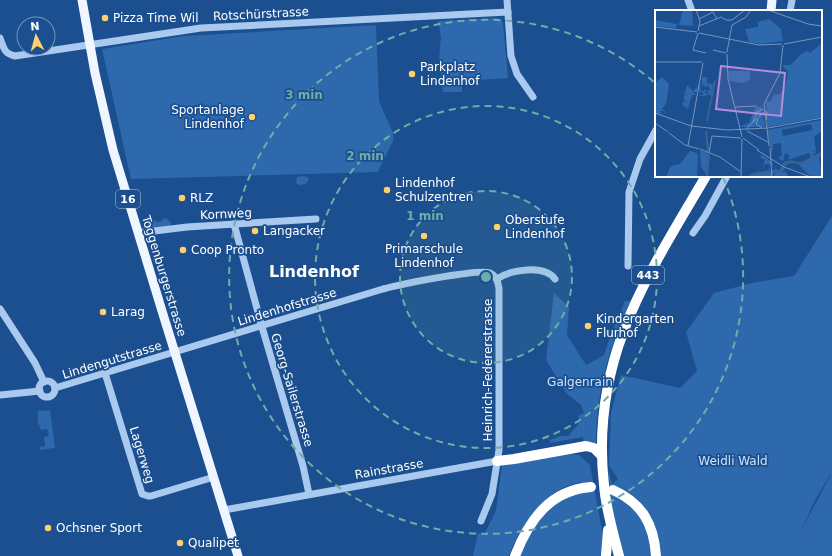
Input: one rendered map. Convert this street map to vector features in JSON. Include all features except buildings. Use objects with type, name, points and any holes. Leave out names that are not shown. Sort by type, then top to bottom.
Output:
[{"type":"highway","name":"443","points":[[612,556],[608,530],[602,456],[604,403],[613,358],[621,334],[637,297],[653,266],[705,177]]},
{"type":"highway","points":[[497,461],[586,446],[594,448],[602,456]]},
{"type":"highway","points":[[515,556],[525,532],[538,514],[549,504],[562,494],[574,489],[591,487]]},
{"type":"highway","points":[[612,490],[631,500],[647,518],[654,538],[656,556]]},
{"type":"highway","name":"443","points":[[608,516],[619,556]]},
{"type":"highway","points":[[606,556],[608,530]]},
{"type":"main road","name":"Toggenburgerstrasse","points":[[82,0],[89,45],[108,131],[238,556]]},
{"type":"main road","points":[[771,10],[772,0]]},
{"type":"street","points":[[507,0],[512,56],[517,74],[533,98]]},
{"type":"street","points":[[688,0],[692,10]]},
{"type":"street","points":[[790,10],[792,0]]},
{"type":"street","name":"Rotschürstrasse","points":[[0,38],[3,48],[8,54],[15,56],[201,28],[508,12]]},
{"type":"street","points":[[628,266],[629,192],[640,158],[655,132]]},
{"type":"street","points":[[693,233],[705,216],[726,177]]},
{"type":"street","name":"Kornweg","points":[[138,233],[187,227],[316,219]]},
{"type":"street","name":"Georg-Sailerstrasse","points":[[234,224],[303,466],[309,494]]},
{"type":"street","points":[[497,279],[504,274],[511,272],[534,270],[548,273],[555,279]]},
{"type":"street","name":"Lindenhofstrasse","points":[[175,352],[398,286],[480,272],[491,273],[497,279]]},
{"type":"street","name":"Heinrich-Federerstrasse","points":[[497,279],[499,288],[499,450],[497,461]]},
{"type":"street","points":[[0,309],[36,363],[44,382]]},
{"type":"street","name":"Lindengutstrasse","points":[[55,388],[175,352]]},
{"type":"street","name":"Lagerweg","points":[[105,373],[142,494],[151,496],[214,477]]},
{"type":"street","points":[[44,382],[51,382],[55,388],[53,395],[44,397],[40,391],[40,387],[44,382]]},
{"type":"street","points":[[0,395],[40,391]]},
{"type":"street","points":[[481,521],[492,494],[497,461]]},
{"type":"street","name":"Rainstrasse","points":[[224,510],[497,461]]},
{"type":"green space","points":[[501,19],[503,23],[508,78],[462,81],[462,92],[443,92],[439,60],[441,37],[438,21]]},
{"type":"green space","name":"Sportanlage Lindenhof","points":[[376,25],[379,101],[393,133],[393,141],[378,172],[131,179],[102,49],[184,36]]},
{"type":"green space","points":[[303,176],[309,179],[305,184],[299,185],[296,183],[297,177]]},
{"type":"green space","name":"Weidli Wald","points":[[832,216],[832,556],[660,556],[659,543],[653,521],[642,504],[624,490],[612,484],[618,479],[609,466],[611,413],[621,375],[680,388],[697,371],[686,332],[714,293],[752,283],[794,276]],"holes":[[[831,474],[800,533],[815,500]]]},
{"type":"green space","points":[[166,218],[171,223],[171,227],[148,230],[147,227],[144,227],[143,221],[155,220],[156,222],[162,221],[162,219]]},
{"type":"green space","name":"Galgenrain","points":[[554,293],[569,307],[567,335],[586,365],[604,355],[625,301],[631,301],[616,335],[605,371],[598,407],[596,444],[584,444],[583,437],[550,443],[550,440],[561,436],[568,436],[578,425],[579,415],[584,413],[581,405],[567,394],[546,360]]},
{"type":"green space","points":[[50,410],[55,448],[38,450],[40,447],[45,446],[44,437],[49,436],[47,429],[41,430],[38,422],[38,411]]},
{"type":"green space","points":[[568,454],[579,455],[590,465],[602,530],[602,556],[516,556],[548,507],[590,482],[576,483],[562,488],[539,506],[521,531],[509,556],[473,556],[478,533],[484,535],[496,511],[502,465]]},
{"type":"green space","points":[[608,468],[613,493],[625,498],[646,522],[653,556],[622,556],[612,510]]},
{"type":"place","name":"Pizza Time Wil","points":[[105,18]]},
{"type":"place","name":"Parkplatz Lindenhof","points":[[412,74]]},
{"type":"place","name":"Sportanlage Lindenhof","points":[[252,117]]},
{"type":"place","name":"Lindenhof Schulzentren","points":[[387,190]]},
{"type":"place","name":"RLZ","points":[[182,198]]},
{"type":"place","name":"Oberstufe Lindenhof","points":[[497,227]]},
{"type":"place","name":"Langacker","points":[[255,231]]},
{"type":"place","name":"Primarschule Lindenhof","points":[[424,236]]},
{"type":"place","name":"Coop Pronto","points":[[183,250]]},
{"type":"place","name":"Larag","points":[[103,312]]},
{"type":"place","name":"Kindergarten Flurhof","points":[[588,326]]},
{"type":"place","name":"Ochsner Sport","points":[[48,528]]},
{"type":"place","name":"Qualipet","points":[[180,543]]},
{"type":"district","name":"Lindenhof","points":[[314,271]]}]
